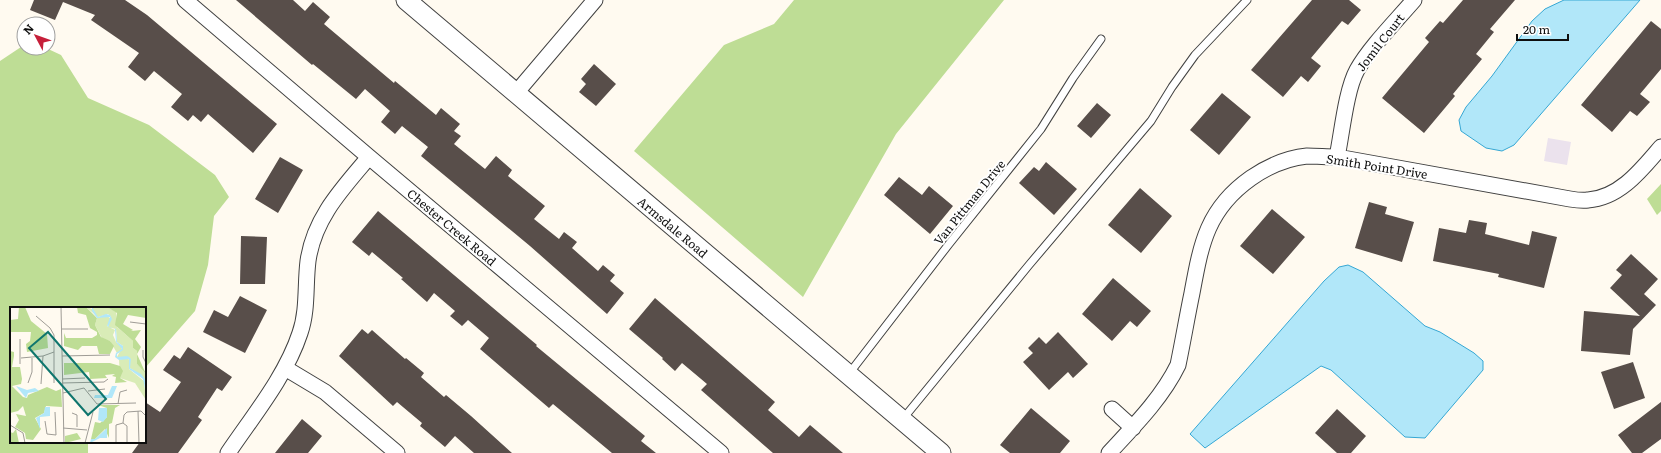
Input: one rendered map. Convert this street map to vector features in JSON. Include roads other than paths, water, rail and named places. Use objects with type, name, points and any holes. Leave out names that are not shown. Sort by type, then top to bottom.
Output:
[{"type":"street","name":"Chester Creek Road","points":[[185,0],[721,453]]},
{"type":"street","name":"Armsdale Road","points":[[406,0],[941,453]]},
{"type":"street","points":[[516,93],[595,0]]},
{"type":"street","name":"Jomil Court","points":[[1337,157],[1350,85],[1356,70],[1414,0]]},
{"type":"street","name":"Smith Point Drive","points":[[1109,453],[1133,428],[1170,381],[1178,364],[1200,249],[1207,229],[1216,212],[1245,182],[1262,170],[1306,156],[1337,157],[1570,199],[1590,200],[1615,192],[1636,175],[1661,147]]},
{"type":"street","points":[[228,453],[285,368],[300,333],[307,303],[308,261],[314,236],[326,209],[369,157]]},
{"type":"street","points":[[285,368],[325,392],[397,453]]},
{"type":"street","points":[[1112,409],[1133,428],[1122,453]]},
{"type":"lane","points":[[902,420],[1029,265],[1151,121],[1172,87],[1195,55],[1247,0]]},
{"type":"lane","name":"Van Pittman Drive","points":[[848,375],[949,244],[1041,129],[1073,78],[1101,39]]},
{"type":"water","points":[[1564,0],[1640,0],[1514,145],[1502,151],[1486,148],[1461,131],[1459,120],[1466,107],[1492,76],[1532,21],[1545,9]]},
{"type":"water","points":[[1348,265],[1363,272],[1425,326],[1440,332],[1474,353],[1483,361],[1483,370],[1425,438],[1405,437],[1331,370],[1321,366],[1205,448],[1190,434],[1324,281],[1339,267]]}]
